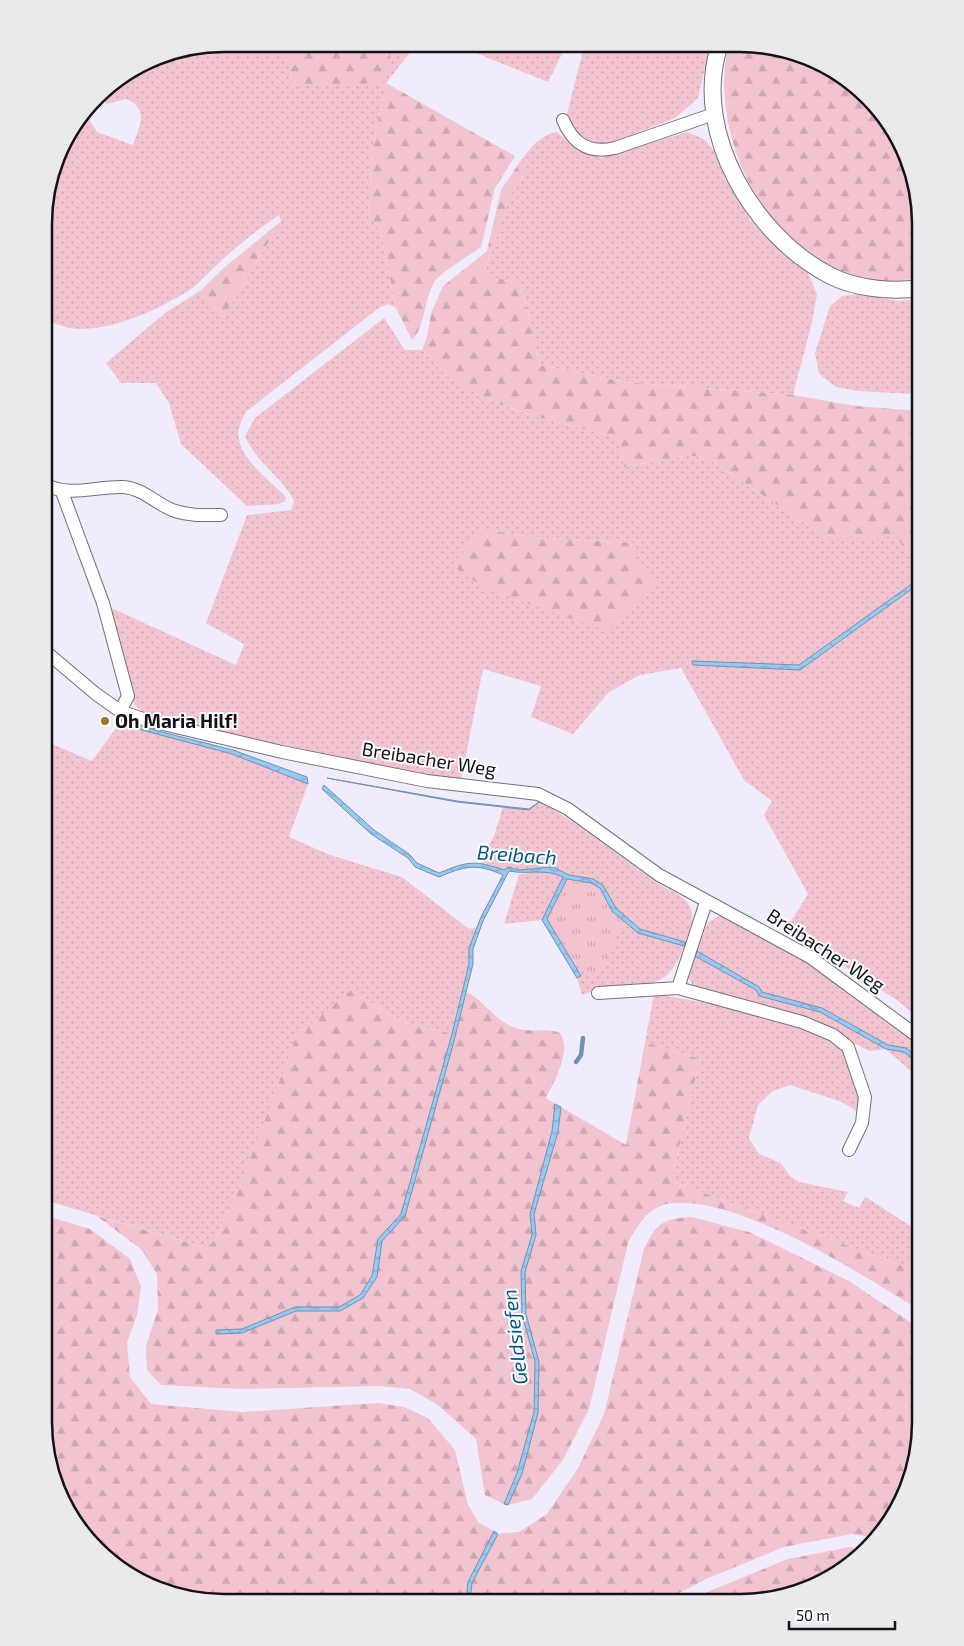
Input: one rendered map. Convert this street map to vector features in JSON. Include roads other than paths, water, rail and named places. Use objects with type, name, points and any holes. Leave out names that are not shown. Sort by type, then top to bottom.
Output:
[{"type":"street","points":[[718,52],[714,76],[714,114],[725,152],[742,188],[765,221],[794,252],[831,276],[846,282],[877,288],[912,288]]},
{"type":"street","points":[[563,120],[568,132],[581,145],[598,150],[615,148],[714,114]]},
{"type":"street","points":[[52,487],[62,492],[125,487],[136,490],[174,511],[198,515],[221,515]]},
{"type":"street","points":[[62,492],[103,603],[128,696],[120,711]]},
{"type":"street","name":"Breibacher Weg","points":[[52,657],[96,694],[120,711],[146,720],[282,752],[408,777],[538,794],[568,809],[659,875],[810,957],[911,1032]]},
{"type":"street","points":[[678,988],[706,902]]},
{"type":"street","points":[[598,993],[678,988],[802,1022],[833,1035],[848,1047],[866,1097],[866,1110],[849,1150]]},
{"type":"water","points":[[912,584],[912,589],[800,670],[693,665],[692,661],[799,665]]},
{"type":"water","points":[[122,718],[154,730],[233,750],[307,777],[308,784],[232,754],[119,724]]},
{"type":"water","points":[[327,778],[457,801],[529,809],[539,802],[529,810],[457,802]]},
{"type":"water","points":[[324,785],[374,830],[409,854],[417,863],[439,873],[471,863],[504,870],[509,867],[520,870],[553,867],[569,875],[593,879],[603,885],[616,908],[640,929],[685,942],[684,946],[638,933],[612,911],[600,888],[591,883],[567,879],[547,919],[581,976],[577,978],[542,920],[563,877],[543,872],[509,871],[483,921],[473,949],[473,964],[453,1045],[405,1216],[382,1241],[377,1277],[363,1298],[340,1311],[296,1311],[242,1333],[216,1334],[216,1330],[242,1329],[295,1307],[339,1307],[360,1295],[372,1276],[378,1239],[401,1214],[452,1034],[469,964],[469,948],[481,917],[503,875],[478,867],[471,867],[456,870],[439,877],[415,867],[408,858],[371,834],[322,789]]},
{"type":"water","points":[[697,951],[759,987],[762,992],[822,1008],[888,1045],[906,1048],[911,1052],[911,1058],[904,1052],[886,1049],[820,1012],[759,996],[756,990],[695,956]]},
{"type":"water","points":[[555,1104],[561,1107],[558,1132],[534,1214],[536,1235],[525,1272],[526,1314],[539,1362],[538,1413],[522,1474],[508,1505],[504,1504],[517,1473],[534,1412],[535,1362],[522,1314],[521,1271],[532,1235],[530,1214],[552,1131]]},
{"type":"water","points":[[494,1531],[498,1534],[472,1583],[471,1594],[467,1594],[468,1582]]},
{"type":"waterway","name":"Geldsiefen","points":[[576,1062],[581,1055],[583,1038]]},
{"type":"place","name":"Oh Maria Hilf!","points":[[105,721]]},
{"type":"water label","name":"Breibach","points":[[517,855]]}]
